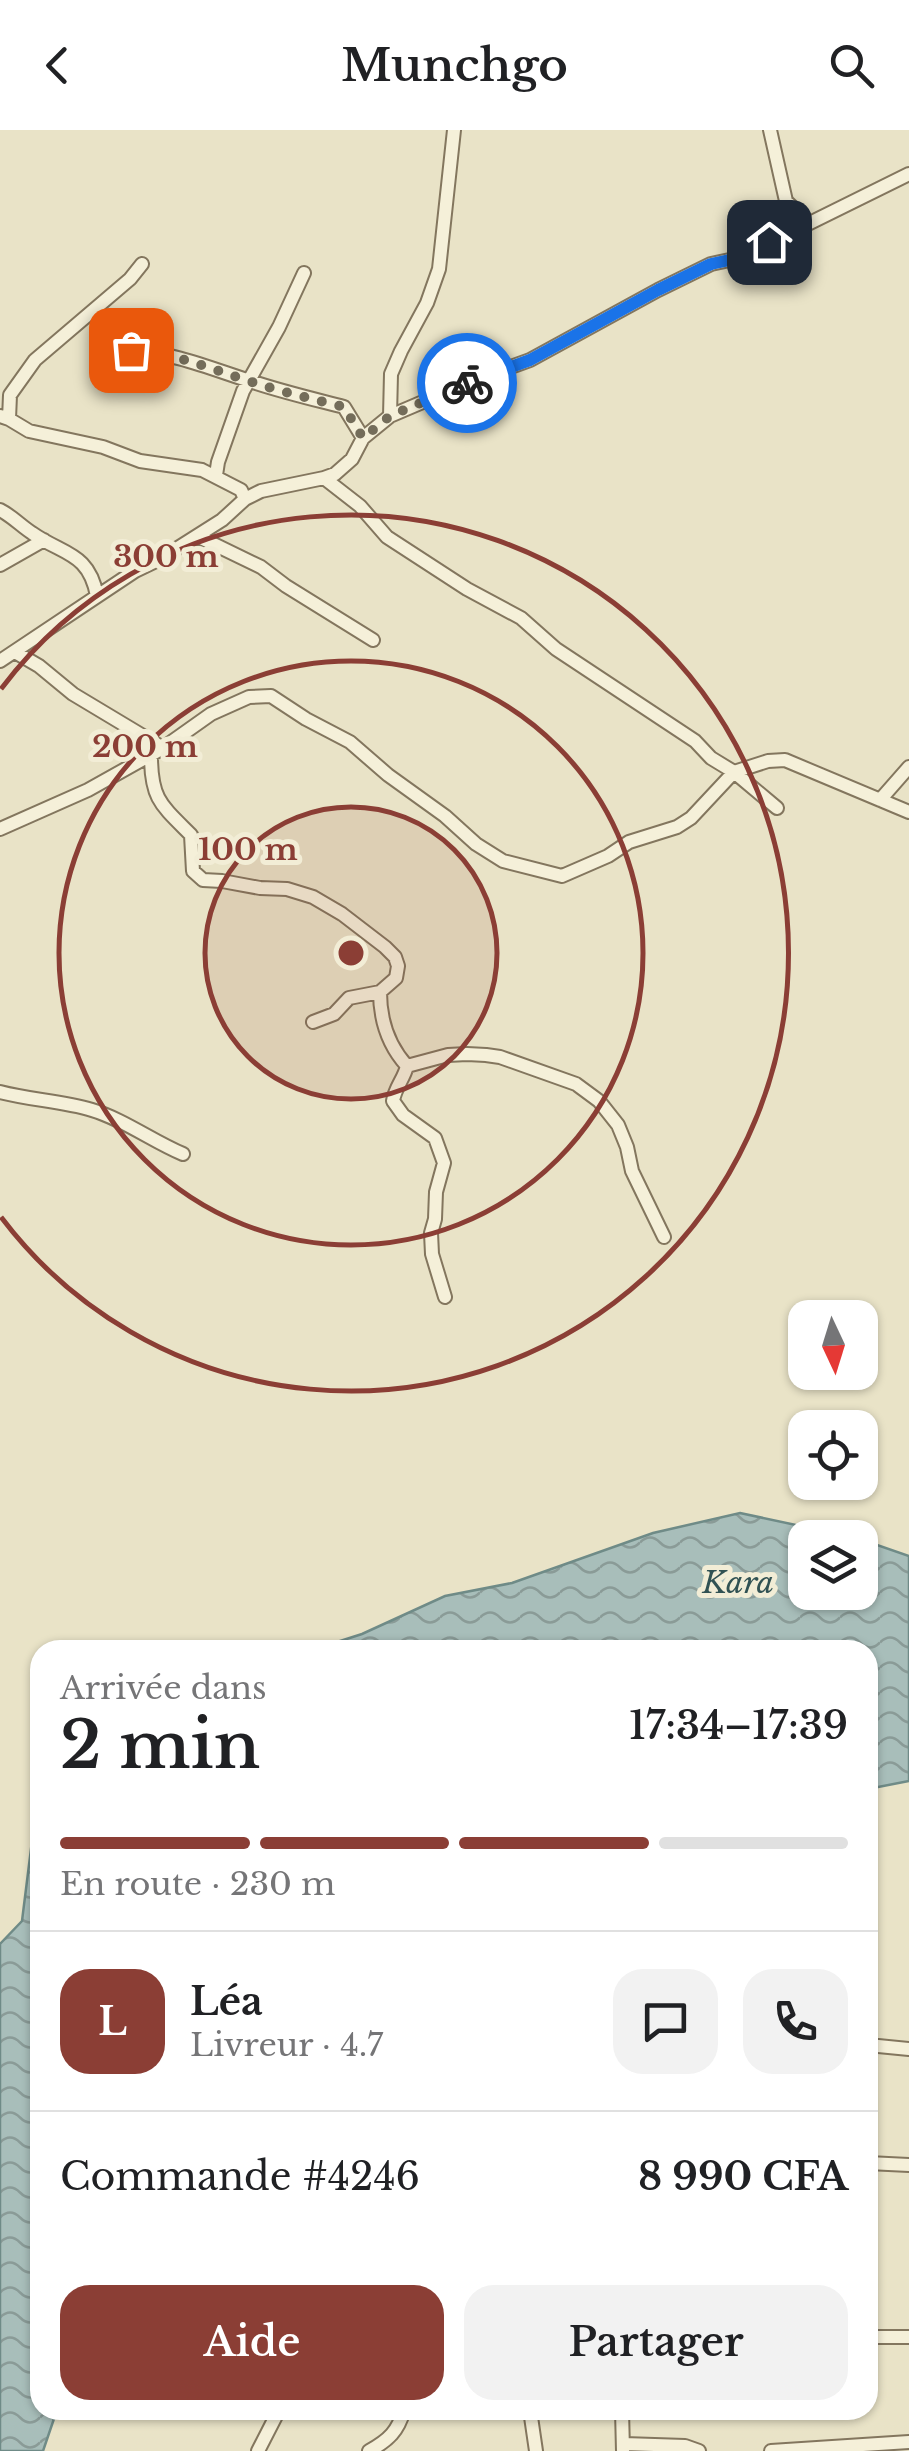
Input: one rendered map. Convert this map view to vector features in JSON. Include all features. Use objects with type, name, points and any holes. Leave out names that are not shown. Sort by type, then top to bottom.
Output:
[{"type":"street","points":[[390,416],[391,374],[427,303],[439,269],[454,130]]},
{"type":"street","points":[[770,130],[786,201],[808,222]]},
{"type":"street","points":[[0,660],[222,520],[245,499],[261,491],[335,474],[352,459],[363,438],[390,416],[530,360],[658,290],[711,264],[739,258],[909,174]]},
{"type":"street","points":[[142,264],[130,279],[35,360],[10,396],[4,418],[29,430],[140,461],[189,467],[216,476],[241,490],[245,499]]},
{"type":"street","points":[[216,476],[249,381],[304,273]]},
{"type":"street","points":[[131,350],[191,360],[249,381],[344,407],[363,438]]},
{"type":"street","points":[[324,478],[360,506],[387,537],[467,589],[521,618],[556,649],[695,741],[711,758],[777,808]]},
{"type":"street","points":[[0,510],[82,561],[94,580],[97,596]]},
{"type":"street","points":[[197,536],[261,566],[286,586],[374,640]]},
{"type":"street","points":[[0,564],[44,540]]},
{"type":"street","points":[[16,652],[157,752]]},
{"type":"street","points":[[0,829],[88,790],[157,752],[211,714],[249,697],[271,696],[350,742],[502,861],[562,876],[629,842],[678,827],[734,772],[768,761],[785,760],[909,812]]},
{"type":"street","points":[[157,752],[154,792],[164,809],[190,834],[192,871],[203,880],[286,889],[313,898],[342,914],[396,957],[396,978],[380,992],[349,998],[334,1014],[313,1022]]},
{"type":"street","points":[[880,800],[909,767]]},
{"type":"street","points":[[380,992],[386,1034],[407,1066]]},
{"type":"street","points":[[407,1066],[448,1056],[486,1055],[576,1084],[599,1101],[618,1125],[632,1171],[664,1236]]},
{"type":"street","points":[[407,1066],[393,1101],[403,1115],[435,1138],[444,1163],[431,1233],[432,1254],[445,1297]]},
{"type":"street","points":[[0,1092],[93,1110],[183,1154]]},
{"type":"street","points":[[878,2046],[909,2049]]},
{"type":"street","points":[[878,2163],[909,2165]]},
{"type":"street","points":[[878,2337],[909,2337]]},
{"type":"street","points":[[258,2451],[275,2420]]},
{"type":"street","points":[[370,2451],[386,2442],[401,2420]]},
{"type":"street","points":[[531,2420],[536,2451]]},
{"type":"street","points":[[622,2420],[623,2447],[685,2446],[699,2451]]},
{"type":"street","points":[[771,2451],[909,2442]]},
{"type":"water","name":"Kara","points":[[740,1513],[788,1523],[788,1610],[878,1610],[878,1545],[909,1556],[909,1781],[878,1787],[878,1640],[343,1640],[445,1596],[512,1583],[653,1533]]},
{"type":"water","points":[[30,1857],[30,2420],[54,2420],[43,2451],[0,2451],[0,1944],[22,1921]]},
{"type":"way so far","points":[[131,350],[191,360],[249,381],[344,407],[363,438],[390,416],[467,383]]},
{"type":"route","points":[[467,383],[530,360],[658,290],[769,242]]}]
